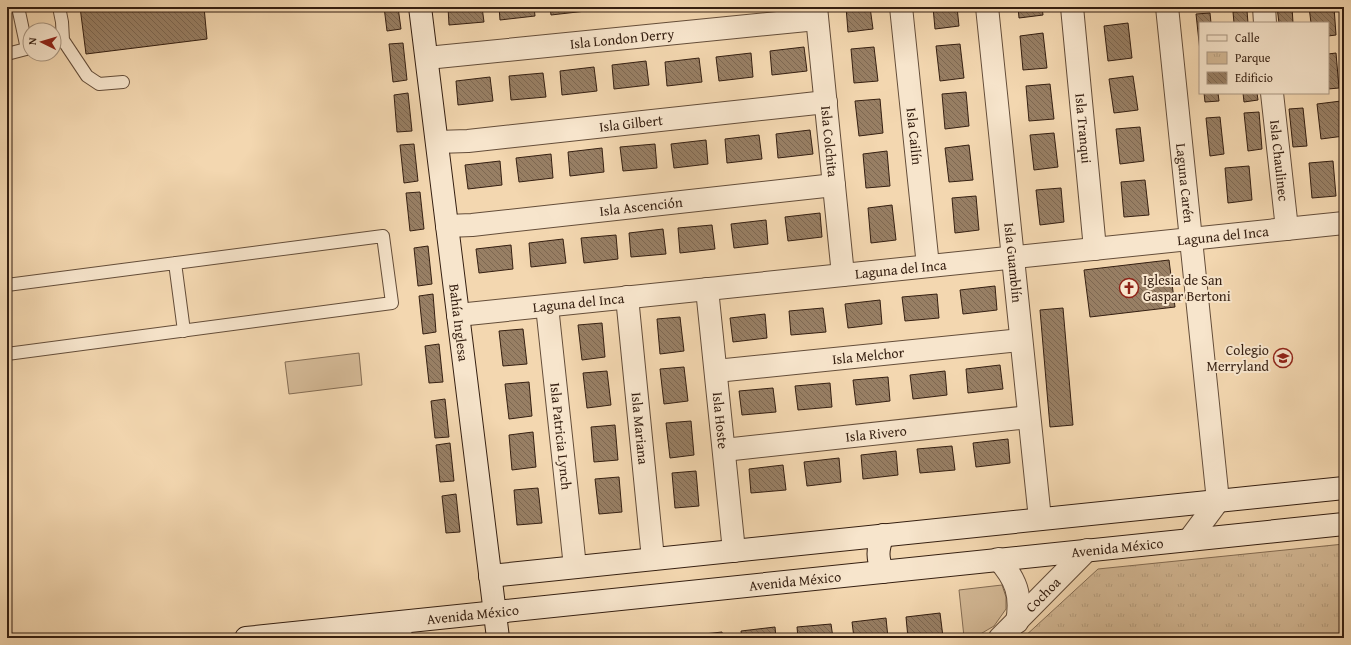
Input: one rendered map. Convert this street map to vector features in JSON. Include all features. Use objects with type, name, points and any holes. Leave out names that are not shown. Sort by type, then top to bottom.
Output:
[{"type":"street","name":"Bahía Inglesa","points":[[420,7],[498,638]]},
{"type":"street","name":"Isla Cailín","points":[[901,7],[928,266]]},
{"type":"street","name":"Isla Guamblín","points":[[987,7],[1040,519]]},
{"type":"street","name":"Isla Tranqui","points":[[1072,7],[1095,249]]},
{"type":"street","name":"Laguna Carén","points":[[1167,7],[1218,501]]},
{"type":"street","points":[[1264,7],[1265,22]]},
{"type":"street","name":"Isla London Derry","points":[[427,58],[817,13]]},
{"type":"street","name":"Isla Colchita","points":[[817,13],[843,275]]},
{"type":"street","name":"Isla Chaulinec","points":[[1272,94],[1287,229]]},
{"type":"street","name":"Isla Gilbert","points":[[437,142],[468,141],[826,102]]},
{"type":"street","name":"Isla Ascención","points":[[447,226],[472,225],[834,185]]},
{"type":"street","name":"Laguna del Inca","points":[[458,315],[1344,223]]},
{"type":"street","name":"Isla Hoste","points":[[708,289],[734,550]]},
{"type":"street","name":"Isla Mariana","points":[[627,297],[653,559]]},
{"type":"street","name":"Isla Patricia Lynch","points":[[547,306],[575,567]]},
{"type":"street","name":"Isla Melchor","points":[[716,371],[1021,340]]},
{"type":"street","name":"Isla Rivero","points":[[724,450],[1029,417]]},
{"type":"street","points":[[490,576],[1344,488]]},
{"type":"street","points":[[1189,540],[1218,501]]},
{"type":"street","name":"Avenida México","points":[[246,638],[405,630],[495,612],[1344,524]]},
{"type":"street","points":[[883,535],[879,544],[878,553],[879,563],[883,572]]},
{"type":"street","name":"Cochoa","points":[[1000,638],[1087,550]]},
{"type":"street","name":"Cochoa","points":[[998,559],[1007,569],[1014,581],[1017,591],[1019,601],[1016,622]]},
{"type":"lane","points":[[18,7],[22,24]]},
{"type":"lane","points":[[59,7],[62,22]]},
{"type":"lane","points":[[62,45],[87,76],[99,84],[123,82]]},
{"type":"lane","points":[[7,54],[22,50]]},
{"type":"lane","points":[[7,285],[383,236],[392,303],[7,354]]},
{"type":"lane","points":[[174,264],[184,331]]},
{"type":"green space","points":[[359,353],[362,385],[289,394],[285,362]]},
{"type":"green space","points":[[1344,544],[1344,638],[1023,638],[1098,569]]},
{"type":"green space","points":[[1002,585],[1006,597],[1006,609],[994,626],[977,636],[964,637],[959,590]]},
{"type":"building","points":[[80,7],[204,7],[207,39],[86,54]]},
{"type":"building","points":[[384,7],[398,7],[401,29],[387,31]]},
{"type":"building","points":[[448,7],[482,7],[484,22],[449,25]]},
{"type":"building","points":[[499,7],[534,7],[535,16],[500,20]]},
{"type":"building","points":[[550,7],[585,7],[586,11],[551,15]]},
{"type":"building","points":[[846,7],[870,7],[873,29],[848,32]]},
{"type":"building","points":[[933,7],[957,7],[959,26],[935,29]]},
{"type":"building","points":[[1018,7],[1042,7],[1043,15],[1019,18]]},
{"type":"building","points":[[1277,7],[1292,7],[1293,22],[1279,22]]},
{"type":"building","points":[[1309,7],[1334,7],[1336,35],[1329,36],[1329,22],[1311,22]]},
{"type":"building","points":[[1247,11],[1248,22],[1234,22],[1233,12]]},
{"type":"building","points":[[1210,13],[1211,22],[1199,22],[1199,42],[1196,14]]},
{"type":"building","points":[[1128,23],[1132,58],[1108,61],[1104,26]]},
{"type":"building","points":[[1043,33],[1047,68],[1023,70],[1020,36]]},
{"type":"building","points":[[403,43],[407,80],[393,82],[389,44]]},
{"type":"building","points":[[960,44],[964,78],[940,81],[936,46]]},
{"type":"building","points":[[804,47],[807,71],[772,75],[770,51]]},
{"type":"building","points":[[874,47],[878,81],[854,83],[851,49]]},
{"type":"building","points":[[751,53],[753,77],[719,81],[716,57]]},
{"type":"building","points":[[1336,53],[1339,88],[1329,89],[1329,54]]},
{"type":"building","points":[[699,58],[702,82],[667,86],[665,62]]},
{"type":"building","points":[[646,61],[649,85],[614,89],[612,65]]},
{"type":"building","points":[[594,67],[597,91],[562,95],[560,71]]},
{"type":"building","points":[[543,73],[546,97],[511,100],[509,76]]},
{"type":"building","points":[[1133,76],[1138,110],[1114,113],[1109,79]]},
{"type":"building","points":[[490,77],[493,101],[458,105],[456,81]]},
{"type":"building","points":[[1050,84],[1054,119],[1029,121],[1026,86]]},
{"type":"building","points":[[966,92],[969,126],[945,129],[942,94]]},
{"type":"building","points":[[408,93],[412,131],[397,132],[394,95]]},
{"type":"building","points":[[1204,94],[1218,94],[1219,101],[1205,102]]},
{"type":"building","points":[[1243,94],[1257,94],[1258,100],[1244,102]]},
{"type":"building","points":[[880,99],[883,133],[859,136],[855,101]]},
{"type":"building","points":[[1341,101],[1344,136],[1321,139],[1317,104]]},
{"type":"building","points":[[1303,108],[1307,146],[1293,147],[1289,109]]},
{"type":"building","points":[[1259,112],[1262,149],[1248,151],[1244,113]]},
{"type":"building","points":[[1220,117],[1224,154],[1210,156],[1206,118]]},
{"type":"building","points":[[1140,127],[1144,161],[1120,164],[1116,129]]},
{"type":"building","points":[[810,130],[813,154],[778,158],[776,134]]},
{"type":"building","points":[[1054,133],[1058,167],[1034,170],[1030,135]]},
{"type":"building","points":[[759,135],[762,159],[727,163],[725,139]]},
{"type":"building","points":[[706,140],[708,164],[674,168],[671,144]]},
{"type":"building","points":[[414,144],[418,181],[404,183],[400,145]]},
{"type":"building","points":[[655,144],[657,168],[623,171],[620,147]]},
{"type":"building","points":[[969,145],[973,180],[949,182],[945,148]]},
{"type":"building","points":[[602,148],[604,172],[570,176],[568,152]]},
{"type":"building","points":[[887,151],[890,186],[866,188],[863,154]]},
{"type":"building","points":[[551,154],[553,178],[519,182],[516,158]]},
{"type":"building","points":[[500,161],[502,185],[468,189],[465,165]]},
{"type":"building","points":[[1333,161],[1336,196],[1312,198],[1309,163]]},
{"type":"building","points":[[1249,166],[1252,200],[1228,203],[1225,168]]},
{"type":"building","points":[[1145,180],[1149,215],[1124,217],[1121,182]]},
{"type":"building","points":[[1061,188],[1064,222],[1040,225],[1036,190]]},
{"type":"building","points":[[420,192],[424,229],[410,231],[406,193]]},
{"type":"building","points":[[976,196],[979,230],[955,233],[952,198]]},
{"type":"building","points":[[892,205],[896,240],[871,243],[868,208]]},
{"type":"building","points":[[820,213],[822,237],[788,241],[785,217]]},
{"type":"building","points":[[766,220],[768,244],[734,248],[731,224]]},
{"type":"building","points":[[712,225],[715,249],[680,253],[678,228]]},
{"type":"building","points":[[663,229],[666,254],[631,257],[629,233]]},
{"type":"building","points":[[616,235],[618,259],[584,263],[581,238]]},
{"type":"building","points":[[563,239],[566,263],[531,267],[529,243]]},
{"type":"building","points":[[511,245],[513,269],[479,273],[476,249]]},
{"type":"building","points":[[428,246],[432,284],[418,286],[414,248]]},
{"type":"building","name":"Iglesia de San Gaspar Bertoni","points":[[1169,260],[1175,307],[1090,317],[1084,270]]},
{"type":"building","points":[[995,286],[997,310],[963,314],[960,290]]},
{"type":"building","points":[[433,294],[436,332],[423,334],[419,296]]},
{"type":"building","points":[[937,294],[939,318],[905,321],[902,297]]},
{"type":"building","points":[[880,300],[882,324],[848,328],[845,304]]},
{"type":"building","points":[[823,308],[826,332],[791,335],[789,311]]},
{"type":"building","points":[[1063,308],[1073,425],[1050,427],[1040,310]]},
{"type":"building","points":[[765,314],[767,338],[733,342],[730,318]]},
{"type":"building","points":[[680,317],[684,351],[660,354],[657,319]]},
{"type":"building","points":[[602,323],[605,357],[582,360],[578,325]]},
{"type":"building","points":[[523,329],[527,364],[503,366],[499,331]]},
{"type":"building","points":[[439,344],[443,382],[429,383],[425,346]]},
{"type":"building","points":[[1000,365],[1003,389],[968,393],[966,369]]},
{"type":"building","points":[[684,367],[688,401],[664,404],[660,369]]},
{"type":"building","points":[[607,371],[611,405],[587,408],[583,373]]},
{"type":"building","points":[[945,371],[947,395],[913,399],[910,375]]},
{"type":"building","points":[[888,377],[890,401],[856,405],[853,380]]},
{"type":"building","points":[[529,382],[532,416],[509,419],[505,384]]},
{"type":"building","points":[[830,383],[832,407],[798,410],[795,386]]},
{"type":"building","points":[[773,388],[776,412],[742,415],[739,391]]},
{"type":"building","points":[[445,399],[449,437],[435,438],[431,401]]},
{"type":"building","points":[[691,421],[694,455],[670,458],[666,423]]},
{"type":"building","points":[[615,425],[618,460],[594,462],[591,427]]},
{"type":"building","points":[[533,432],[536,467],[512,470],[509,435]]},
{"type":"building","points":[[1008,439],[1010,463],[976,467],[973,443]]},
{"type":"building","points":[[450,443],[454,481],[440,482],[436,445]]},
{"type":"building","points":[[952,446],[955,470],[920,473],[917,449]]},
{"type":"building","points":[[896,451],[898,475],[863,479],[861,455]]},
{"type":"building","points":[[839,458],[841,482],[807,486],[804,462]]},
{"type":"building","points":[[783,465],[786,490],[751,493],[749,469]]},
{"type":"building","points":[[696,471],[699,506],[675,508],[672,473]]},
{"type":"building","points":[[619,477],[622,512],[599,514],[595,479]]},
{"type":"building","points":[[538,488],[542,523],[517,525],[514,490]]},
{"type":"building","points":[[456,494],[460,532],[446,533],[442,496]]},
{"type":"building","points":[[940,613],[943,637],[908,638],[906,617]]},
{"type":"building","points":[[886,618],[888,638],[854,638],[852,622]]},
{"type":"building","points":[[831,624],[833,638],[798,638],[797,627]]},
{"type":"building","points":[[775,627],[776,638],[742,638],[741,631]]},
{"type":"building","points":[[722,632],[723,638],[688,638],[687,636]]},
{"type":"place","name":"Iglesia de San Gaspar Bertoni","points":[[1129,288]]},
{"type":"place","name":"Colegio Merryland","points":[[1283,358]]}]
